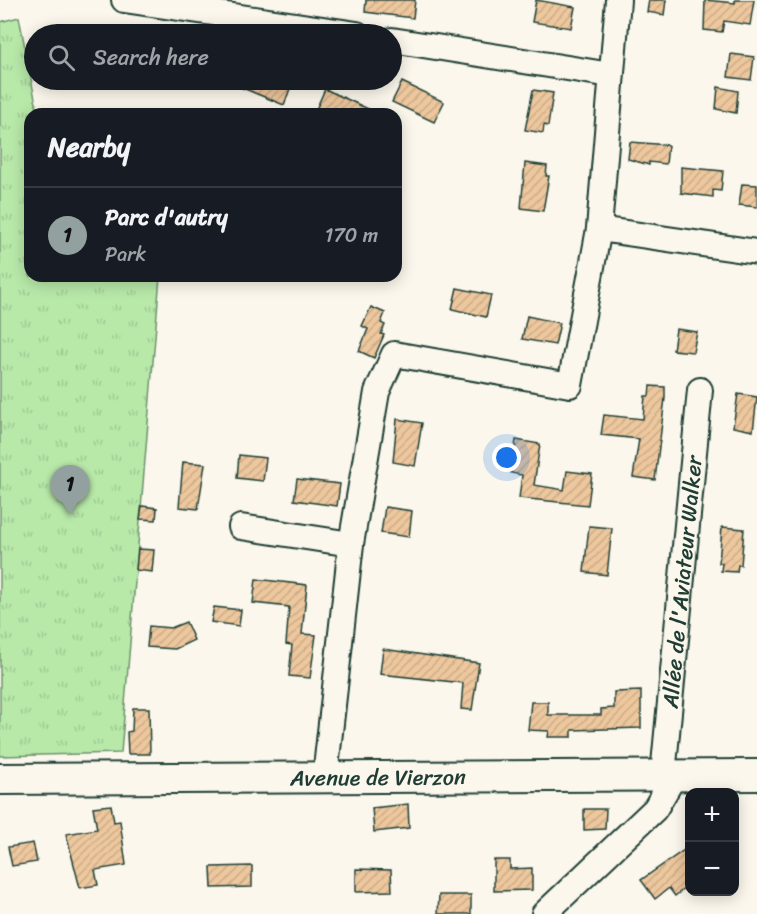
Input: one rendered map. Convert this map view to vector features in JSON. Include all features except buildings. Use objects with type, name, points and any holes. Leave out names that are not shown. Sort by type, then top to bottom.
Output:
[{"type":"main road","name":"Avenue de Vierzon","points":[[0,779],[757,774]]},
{"type":"street","points":[[124,0],[227,7],[309,24]]},
{"type":"street","points":[[325,777],[351,544],[377,392],[394,354],[570,385],[599,229],[618,0]]},
{"type":"street","points":[[402,42],[611,75]]},
{"type":"street","points":[[599,229],[757,252]]},
{"type":"street","name":"Allée de l'Aviateur Walker","points":[[669,775],[700,390]]},
{"type":"street","points":[[241,527],[351,544]]},
{"type":"street","points":[[544,914],[655,809],[669,775]]},
{"type":"green space","points":[[19,17],[24,43],[24,90],[33,90],[37,108],[24,108],[24,282],[160,282],[121,753],[0,756],[0,22]]},
{"type":"place","name":"Parc d'autry","points":[[70,515]]}]
